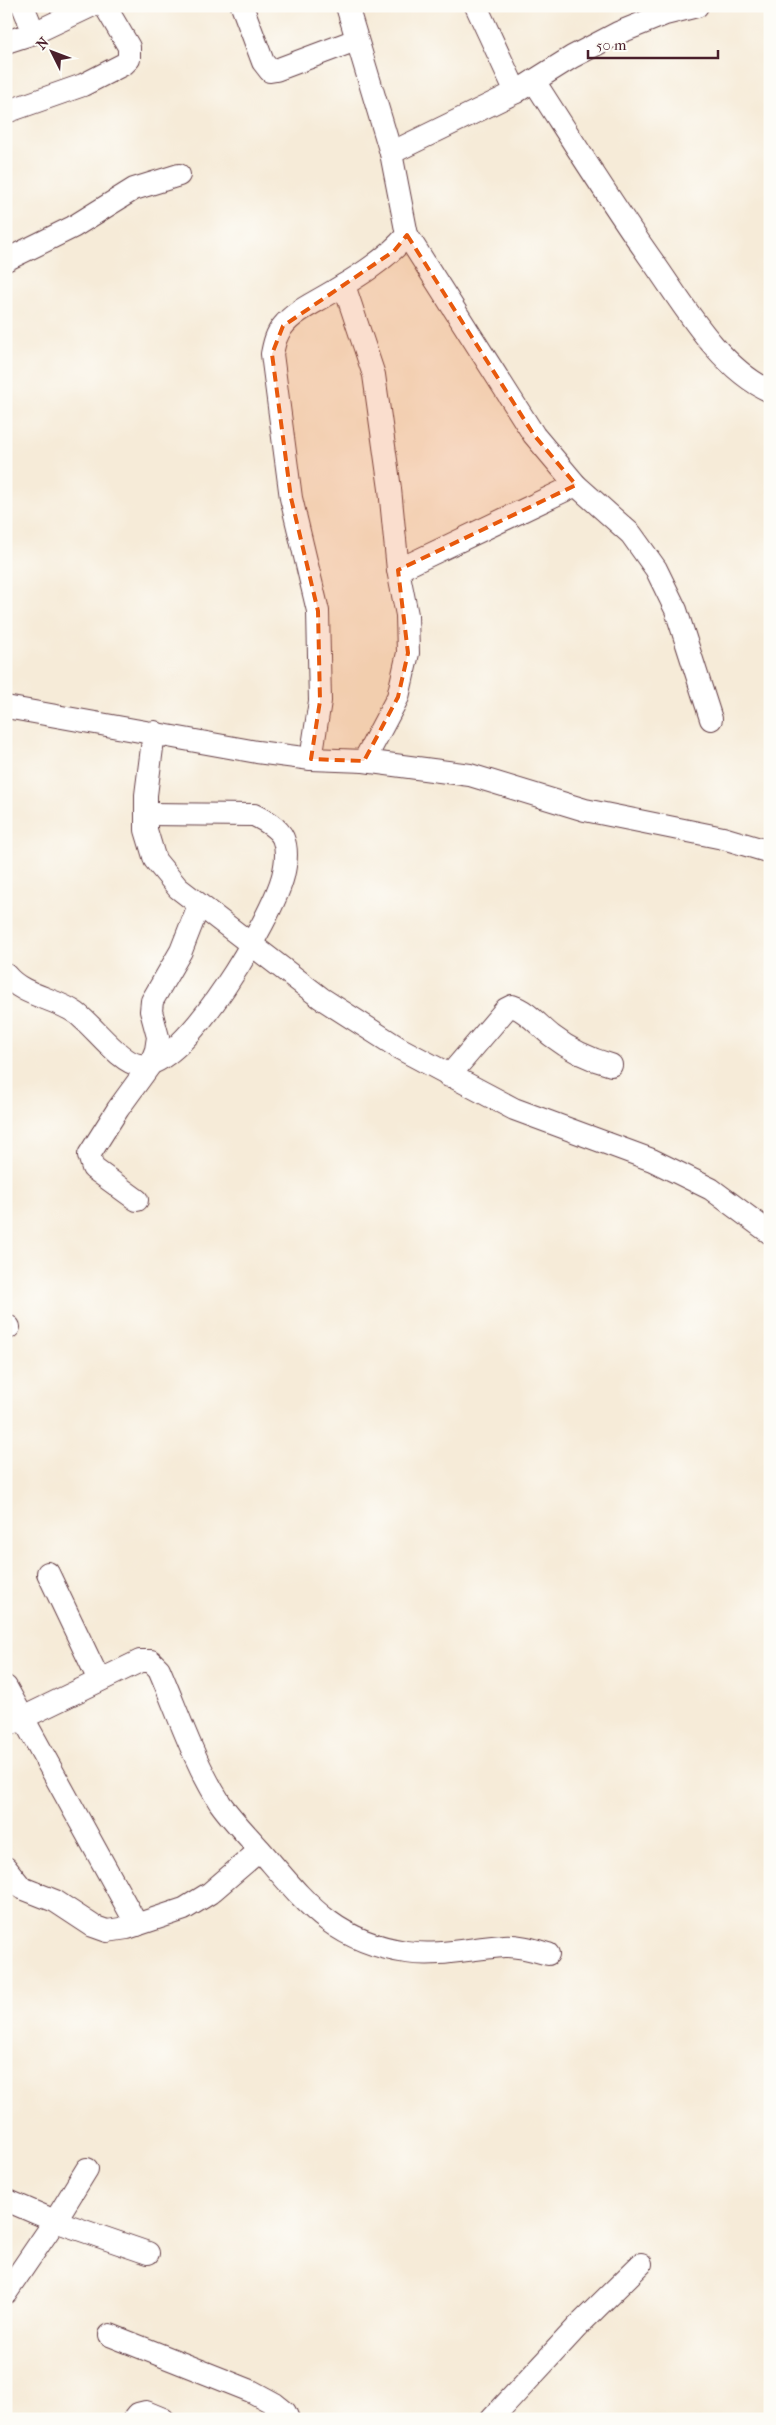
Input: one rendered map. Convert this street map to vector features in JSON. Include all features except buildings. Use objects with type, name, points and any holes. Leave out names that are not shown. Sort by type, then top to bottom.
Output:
[{"type":"street","points":[[23,6],[34,33]]},
{"type":"street","points":[[6,42],[34,33],[90,6]]},
{"type":"street","points":[[6,112],[83,85],[129,59],[129,47],[105,6]]},
{"type":"street","points":[[242,6],[263,62],[270,70],[276,70],[356,40]]},
{"type":"street","points":[[347,6],[391,154],[407,235],[534,435],[576,485],[631,534],[656,569],[676,610],[711,718]]},
{"type":"street","points":[[476,6],[525,87],[706,335],[723,357],[754,384],[770,391]]},
{"type":"street","points":[[391,154],[525,87],[618,33],[665,14],[697,6]]},
{"type":"street","points":[[6,260],[73,227],[134,189],[179,175]]},
{"type":"street","points":[[312,758],[320,701],[318,612],[291,498],[272,354],[274,340],[283,326],[296,314],[344,285],[394,251],[407,235]]},
{"type":"street","points":[[344,285],[374,375],[390,489],[398,570],[407,615],[408,653],[398,697],[364,761]]},
{"type":"street","points":[[398,570],[576,485]]},
{"type":"street","points":[[6,707],[154,732],[257,752],[364,761],[470,775],[585,810],[723,838],[770,852]]},
{"type":"street","points":[[154,732],[146,830],[155,860],[178,888],[321,998],[399,1048],[514,1109],[652,1160],[711,1189],[770,1233]]},
{"type":"street","points":[[6,976],[18,986],[75,1012],[127,1060],[138,1065],[150,1065],[169,1053],[192,1030],[220,996],[251,946],[273,904],[283,876],[286,855],[282,837],[269,823],[254,815],[146,814]]},
{"type":"street","points":[[137,1200],[93,1168],[89,1154],[118,1109],[150,1065],[156,1050],[158,1037],[151,1011],[152,1001],[181,951],[199,905]]},
{"type":"street","points":[[449,1076],[506,1009],[512,1006],[524,1012],[553,1037],[573,1051],[592,1060],[611,1065]]},
{"type":"street","points":[[48,1573],[99,1680]]},
{"type":"street","points":[[14,1722],[140,1660],[151,1661],[159,1669],[200,1766],[220,1803],[314,1911],[344,1933],[367,1942],[406,1952],[442,1954],[505,1946],[525,1948],[548,1954]]},
{"type":"street","points":[[6,1687],[14,1722],[137,1924]]},
{"type":"street","points":[[6,1868],[22,1888],[55,1901],[93,1926],[107,1931],[137,1924],[184,1909],[210,1893],[260,1850]]},
{"type":"street","points":[[6,2292],[55,2222],[87,2169]]},
{"type":"street","points":[[6,2200],[55,2222],[148,2253]]},
{"type":"street","points":[[492,2419],[578,2326],[641,2264]]},
{"type":"street","points":[[110,2334],[251,2391],[275,2404],[285,2412],[288,2419]]},
{"type":"street","points":[[134,2419],[146,2412],[163,2419]]},
{"type":"highlighted area","points":[[407,235],[534,435],[576,485],[398,570],[408,653],[398,697],[364,761],[311,759],[320,701],[318,611],[291,498],[272,354],[283,326],[394,251]]}]
